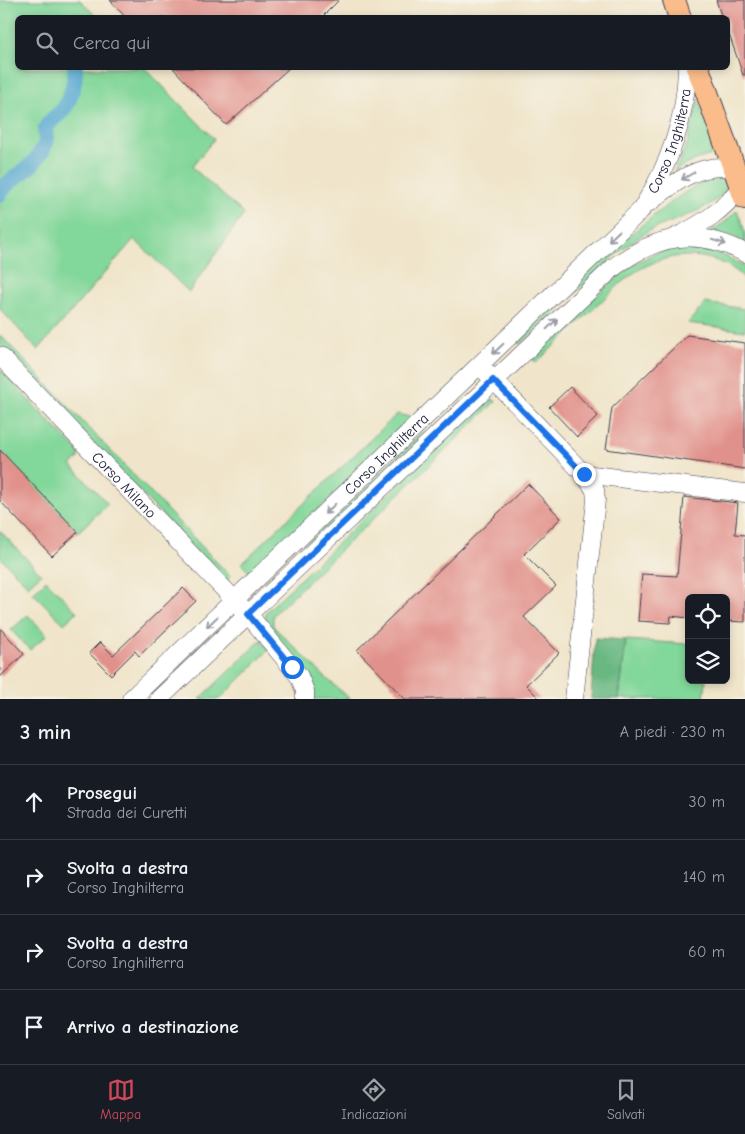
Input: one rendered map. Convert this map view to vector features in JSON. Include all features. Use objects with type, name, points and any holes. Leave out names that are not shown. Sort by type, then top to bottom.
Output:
[{"type":"main road","points":[[674,0],[679,15]]},
{"type":"main road","points":[[699,70],[740,184]]},
{"type":"street","name":"Corso Inghilterra","points":[[641,210],[655,188],[670,153],[684,105],[687,70]]},
{"type":"street","name":"Corso Inghilterra","points":[[131,699],[641,210],[697,171],[716,166],[740,184],[717,214],[671,239]]},
{"type":"street","name":"Corso Inghilterra","points":[[159,699],[614,267],[640,249],[655,243],[685,237],[722,242],[745,253]]},
{"type":"street","name":"Corso Milano","points":[[0,356],[248,614],[298,676],[305,691],[305,699]]},
{"type":"street","points":[[480,366],[584,474],[595,490],[596,500],[574,699]]},
{"type":"street","points":[[584,474],[745,493]]},
{"type":"green space","points":[[0,0],[80,0],[95,15],[15,15],[15,70],[147,70],[214,139],[192,167],[244,214],[189,292],[134,239],[38,350],[0,309]]},
{"type":"green space","points":[[698,99],[718,154],[695,160],[674,172],[687,144]]},
{"type":"green space","points":[[713,179],[720,179],[727,183],[724,192],[717,199],[693,213],[637,238],[609,261],[522,343],[517,343],[518,339],[569,290],[639,228],[684,193]]},
{"type":"green space","points":[[737,210],[745,232],[745,243],[734,237],[711,231],[725,222]]},
{"type":"green space","points":[[683,247],[716,252],[730,259],[745,267],[745,279],[735,270],[712,259],[686,256],[660,260],[641,268],[622,282],[536,363],[531,358],[630,267],[654,253]]},
{"type":"green space","points":[[705,303],[745,309],[745,331],[688,323]]},
{"type":"green space","points":[[0,335],[231,577],[226,582],[0,345]]},
{"type":"green space","points":[[0,370],[78,451],[79,458],[71,465],[108,504],[78,532],[0,450]]},
{"type":"green space","points":[[491,399],[496,401],[273,615],[273,626],[350,699],[310,699],[265,622],[266,612],[486,401]]},
{"type":"green space","points":[[397,414],[414,418],[251,574],[241,564]]},
{"type":"green space","points":[[423,431],[426,434],[268,585],[265,582]]},
{"type":"green space","points":[[0,531],[41,574],[28,586],[0,557]]},
{"type":"green space","points":[[46,580],[77,612],[64,624],[33,593]]},
{"type":"green space","points":[[28,615],[47,635],[30,650],[11,630]]},
{"type":"green space","points":[[595,638],[626,640],[619,699],[591,699]]},
{"type":"green space","points":[[261,640],[269,650],[220,699],[200,699]]},
{"type":"green space","points":[[626,640],[685,644],[685,684],[706,684],[704,699],[619,699]]},
{"type":"building","points":[[110,0],[339,0],[324,15],[123,15]]},
{"type":"building","points":[[716,0],[745,0],[745,75],[743,75],[730,37],[730,15],[721,15]]},
{"type":"building","points":[[175,70],[287,70],[226,125]]},
{"type":"building","points":[[687,335],[745,343],[745,469],[606,449],[612,408]]},
{"type":"building","points":[[570,387],[598,416],[577,437],[549,407]]},
{"type":"building","points":[[0,450],[78,532],[52,556],[0,501]]},
{"type":"building","points":[[528,484],[561,518],[524,554],[556,586],[524,617],[559,653],[526,685],[540,699],[405,699],[357,650]]},
{"type":"building","points":[[684,497],[738,503],[735,534],[745,535],[745,622],[730,621],[730,594],[685,594],[685,618],[671,616],[670,623],[638,621],[642,574],[677,576]]},
{"type":"building","points":[[183,588],[196,601],[139,656],[135,651],[111,675],[89,653],[100,642],[113,655]]},
{"type":"building","points":[[0,628],[24,654],[0,677]]},
{"type":"waterway","points":[[0,194],[11,181],[37,159],[42,151],[46,143],[45,132],[47,126],[67,104],[73,86],[75,70]]},
{"type":"route","points":[[292,667],[248,614],[493,380],[584,474]]}]
